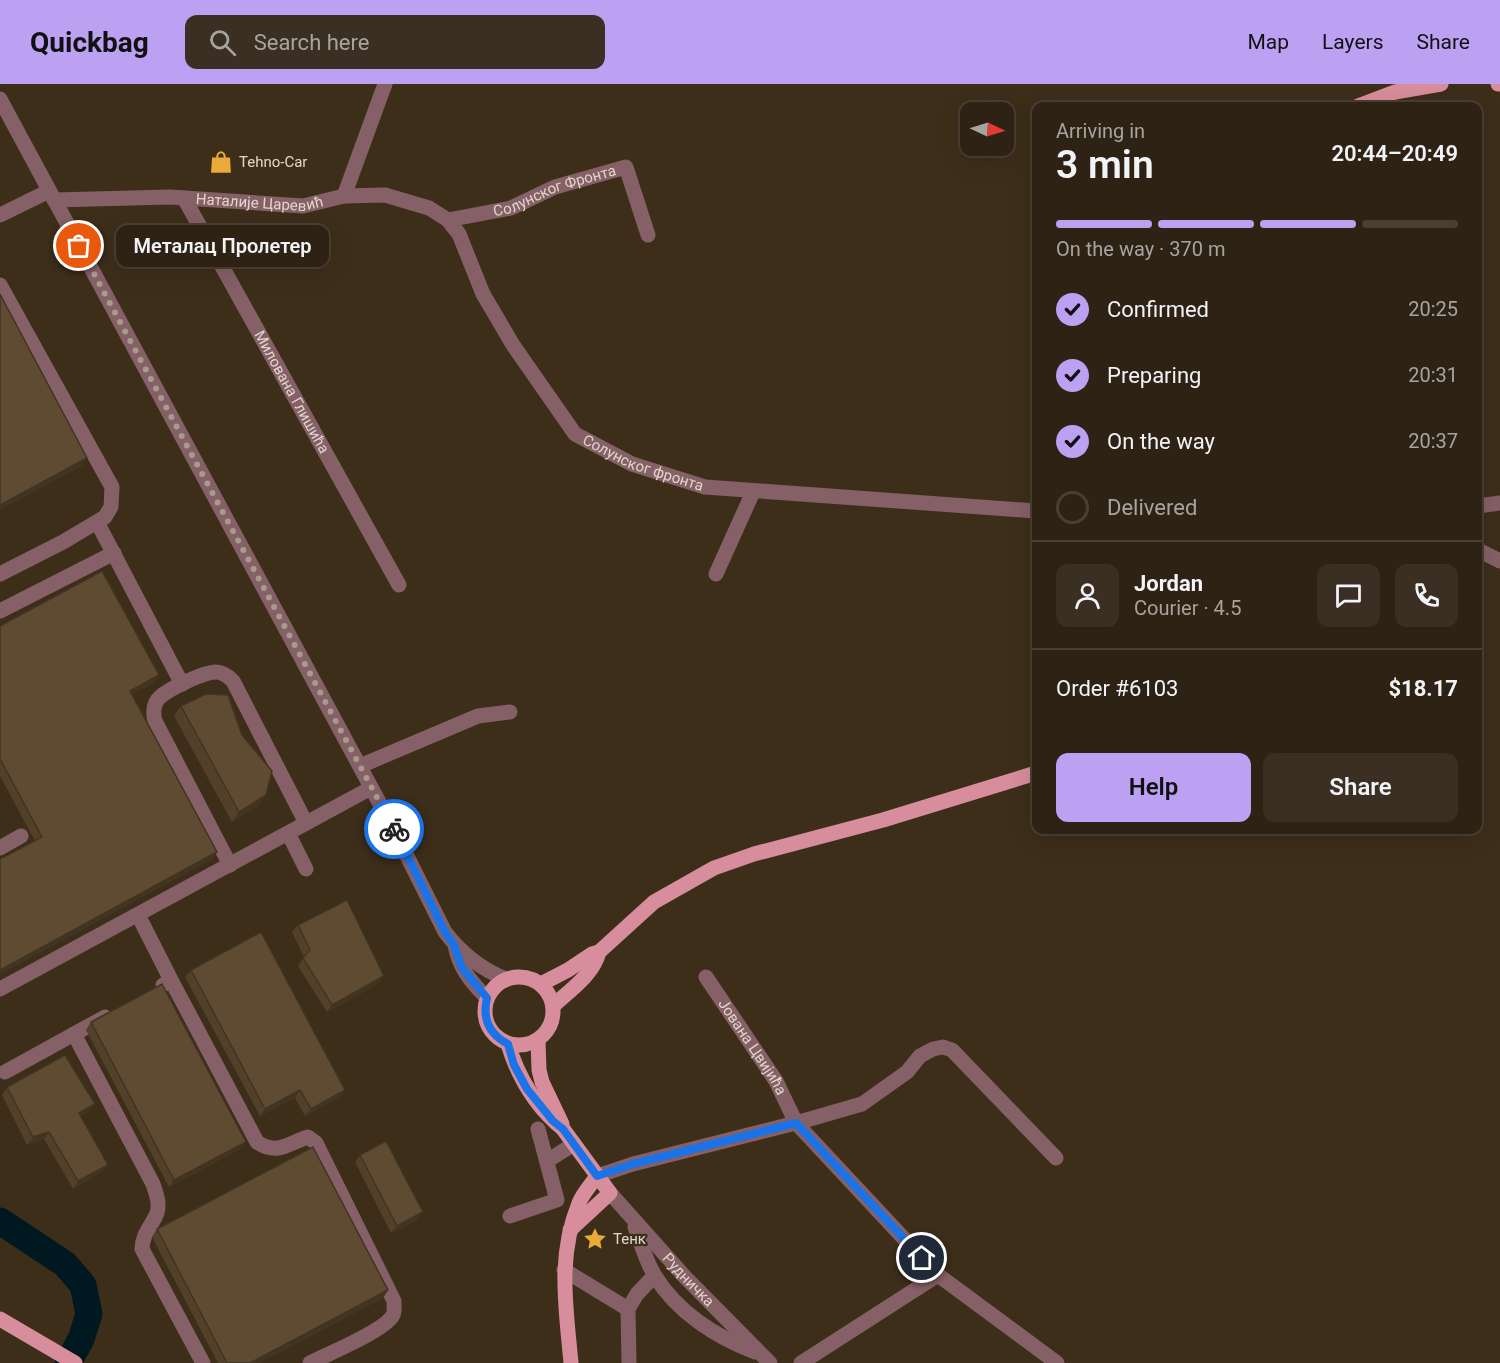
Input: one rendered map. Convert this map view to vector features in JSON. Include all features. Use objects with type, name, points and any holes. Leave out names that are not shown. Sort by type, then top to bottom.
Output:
[{"type":"main road","points":[[1369,102],[1395,92],[1441,84]]},
{"type":"main road","points":[[541,984],[599,952],[654,902],[694,878],[722,865],[754,854],[883,820],[1032,774]]},
{"type":"main road","points":[[553,1006],[586,975],[597,961],[599,952]]},
{"type":"main road","points":[[524,977],[541,984],[547,990],[553,1006],[554,1016],[551,1025],[538,1041],[518,1046],[498,1039],[486,1021],[484,1010],[487,998],[498,984],[506,979],[524,977]]},
{"type":"main road","points":[[538,1041],[539,1070],[542,1082],[559,1115],[563,1129]]},
{"type":"main road","points":[[508,1044],[514,1065],[527,1089],[553,1121],[563,1129],[610,1193],[570,1230]]},
{"type":"main road","points":[[571,1363],[564,1270],[570,1230],[579,1201],[597,1176]]},
{"type":"main road","points":[[0,1319],[75,1363]]},
{"type":"street","name":"Наталије Царевић","points":[[52,195],[184,198],[303,206],[344,196],[385,84]]},
{"type":"street","points":[[0,99],[400,841],[445,932],[454,945],[462,968],[487,998]]},
{"type":"street","name":"Солунског Фронта","points":[[447,220],[512,208],[555,187],[626,167],[648,236]]},
{"type":"street","points":[[0,215],[52,195]]},
{"type":"street","name":"Солунског фронта","points":[[344,196],[385,195],[429,208],[447,220],[459,234],[483,294],[513,345],[575,434],[632,464],[705,487],[1032,511]]},
{"type":"street","name":"Милована Глишића","points":[[184,198],[399,585]]},
{"type":"street","points":[[0,285],[112,487],[111,507],[105,516],[63,542],[0,574]]},
{"type":"street","points":[[716,574],[753,492]]},
{"type":"street","points":[[1482,505],[1500,503]]},
{"type":"street","points":[[97,522],[182,684]]},
{"type":"street","points":[[1482,552],[1500,561]]},
{"type":"street","points":[[0,611],[114,553]]},
{"type":"street","points":[[230,865],[155,721],[154,706],[159,698],[182,684],[216,672],[228,676],[233,681],[306,823]]},
{"type":"street","points":[[360,766],[478,716],[510,712]]},
{"type":"street","points":[[0,989],[371,788]]},
{"type":"street","points":[[288,833],[306,869]]},
{"type":"street","points":[[0,848],[21,836]]},
{"type":"street","points":[[138,915],[257,1142],[264,1148],[277,1150],[308,1137],[316,1143],[394,1301],[394,1314],[388,1323],[310,1363]]},
{"type":"street","points":[[454,945],[485,970],[506,979]]},
{"type":"street","name":"Јована Цвијића","points":[[706,977],[776,1081],[796,1123],[938,1275],[1057,1363]]},
{"type":"street","points":[[152,991],[171,981]]},
{"type":"street","points":[[5,1072],[114,1012]]},
{"type":"street","points":[[74,1034],[153,1184],[158,1200],[157,1212],[142,1239],[142,1249],[203,1363]]},
{"type":"street","points":[[597,1176],[633,1164],[862,1104],[907,1072],[920,1056],[943,1047],[951,1050],[1056,1158]]},
{"type":"street","points":[[510,1216],[557,1200],[538,1130]]},
{"type":"street","points":[[547,1161],[574,1144]]},
{"type":"street","name":"Рудничка","points":[[610,1193],[685,1277],[765,1359]]},
{"type":"street","points":[[631,1216],[654,1276],[671,1297],[697,1320],[724,1338],[765,1359]]},
{"type":"street","points":[[564,1270],[628,1309]]},
{"type":"street","points":[[801,1363],[938,1275]]},
{"type":"street","points":[[629,1363],[628,1309],[637,1294],[654,1276]]},
{"type":"building","points":[[0,294],[87,458],[0,505]]},
{"type":"building","points":[[102,571],[159,675],[130,691],[217,852],[0,970],[0,859],[42,837],[0,759],[0,626]]},
{"type":"building","points":[[206,694],[228,695],[242,735],[272,771],[266,795],[239,812],[181,706]]},
{"type":"building","points":[[347,900],[384,976],[332,1005],[303,958],[310,950],[298,925]]},
{"type":"building","points":[[261,932],[345,1090],[311,1109],[300,1090],[265,1109],[191,970]]},
{"type":"building","points":[[162,984],[246,1142],[174,1180],[91,1022]]},
{"type":"building","points":[[65,1055],[95,1104],[79,1113],[108,1165],[78,1181],[49,1132],[33,1137],[7,1087]]},
{"type":"building","points":[[386,1141],[423,1212],[397,1226],[360,1155]]},
{"type":"building","points":[[313,1147],[388,1290],[250,1363],[227,1363],[157,1229]]},
{"type":"waterway","points":[[0,1221],[65,1264],[83,1285],[89,1314],[81,1339],[68,1363]]},
{"type":"way so far","points":[[79,246],[394,829]]},
{"type":"place","name":"Tehno-Car","points":[[221,162]]},
{"type":"place","name":"Металац Пролетер","points":[[79,246]]},
{"type":"place","name":"Тенк","points":[[595,1239]]},
{"type":"route","points":[[394,829],[445,932],[454,945],[462,968],[487,998],[484,1010],[491,1031],[498,1039],[508,1044],[514,1065],[527,1089],[553,1121],[563,1129],[597,1176],[633,1164],[796,1123],[922,1258]]}]
